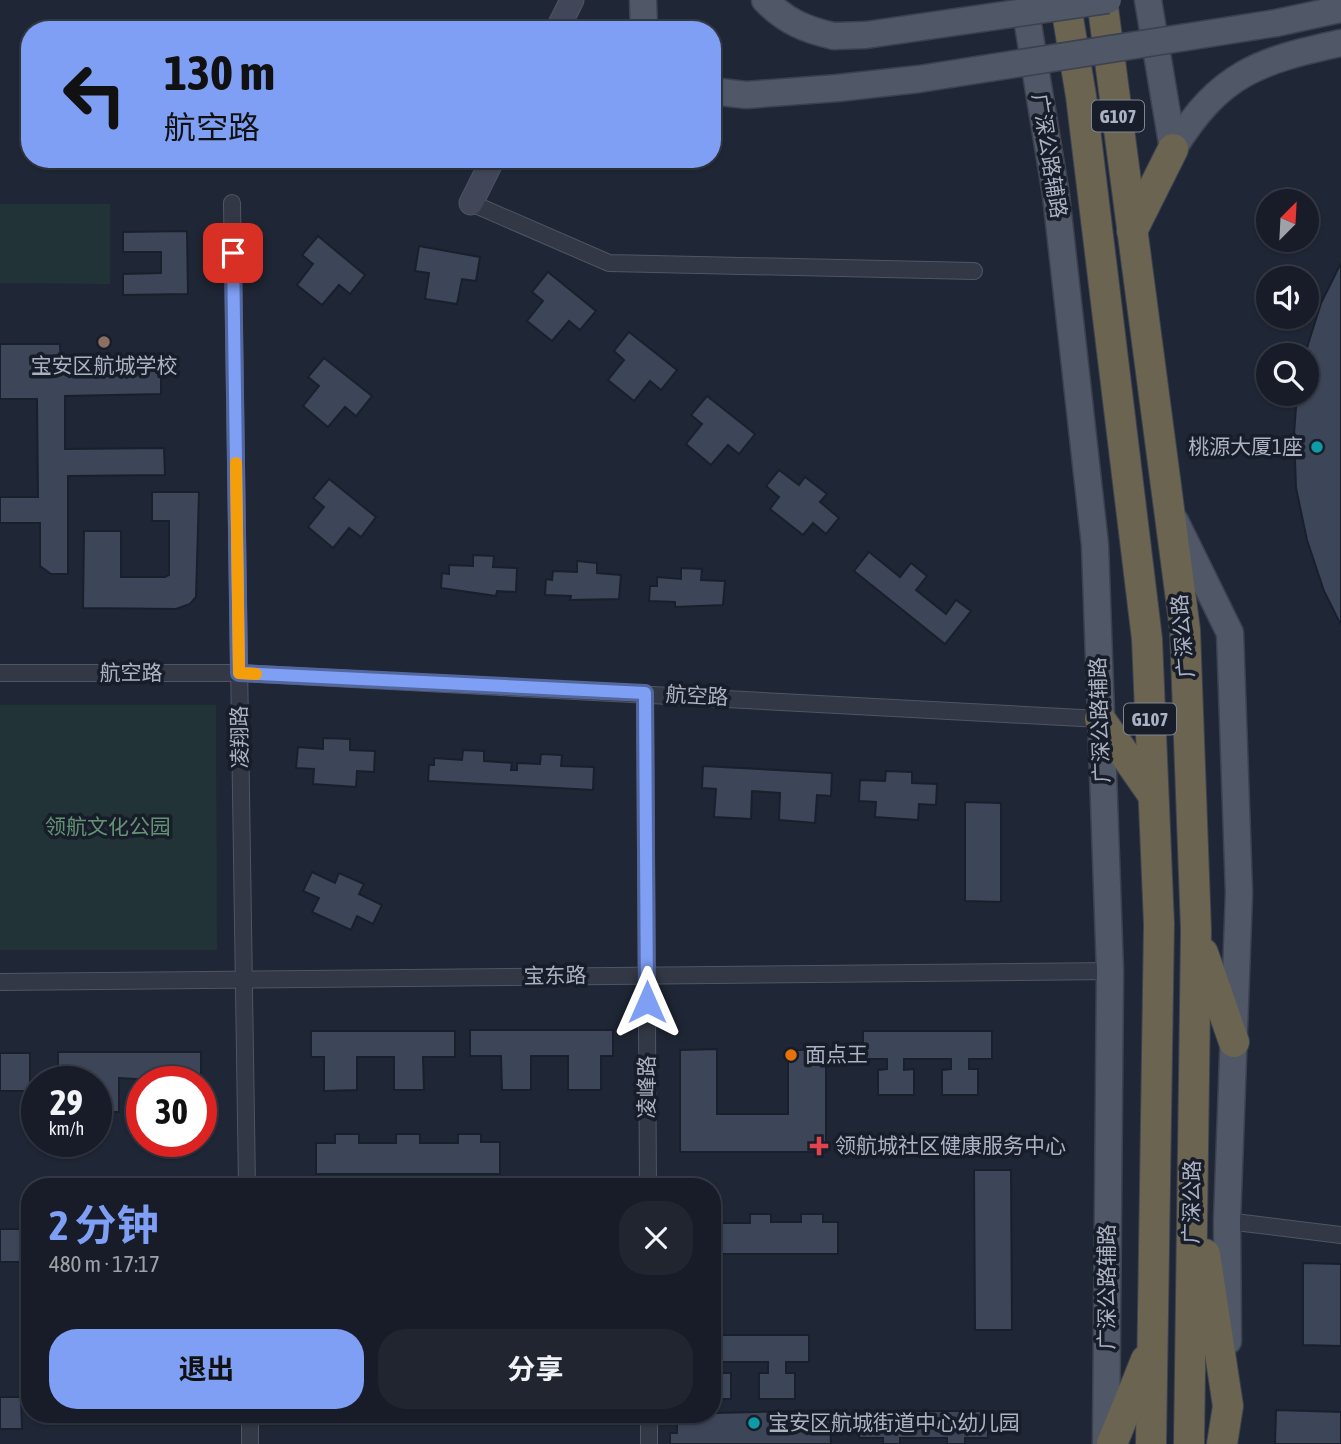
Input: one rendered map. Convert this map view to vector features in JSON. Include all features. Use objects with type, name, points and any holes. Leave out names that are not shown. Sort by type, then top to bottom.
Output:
[{"type":"highway","name":"广深公路","points":[[1065,0],[1081,96],[1147,639],[1159,924],[1151,1444]]},
{"type":"highway","name":"广深公路","points":[[1102,0],[1185,630],[1196,930],[1189,1444]]},
{"type":"highway","points":[[1132,232],[1173,149]]},
{"type":"highway","points":[[1100,719],[1153,795]]},
{"type":"highway","points":[[1196,930],[1234,1042]]},
{"type":"highway","points":[[1192,1166],[1228,1406],[1222,1444]]},
{"type":"highway","points":[[1112,1444],[1152,1343]]},
{"type":"main road","points":[[643,0],[644,21]]},
{"type":"main road","points":[[765,0],[784,18],[805,30],[834,36],[866,35],[1108,0]]},
{"type":"main road","name":"广深公路辅路","points":[[1024,0],[1056,195],[1095,545],[1110,971],[1106,1444]]},
{"type":"main road","points":[[1148,0],[1173,149]]},
{"type":"main road","points":[[721,92],[746,95],[919,79],[1276,23],[1329,12],[1338,0]]},
{"type":"main road","points":[[1173,149],[1189,122],[1214,95],[1244,73],[1277,57],[1341,43]]},
{"type":"main road","points":[[1169,510],[1230,633],[1239,893],[1227,1221],[1228,1444]]},
{"type":"street","points":[[562,21],[572,0]]},
{"type":"street","points":[[488,168],[471,203],[609,263],[974,271]]},
{"type":"street","name":"凌翔路","points":[[232,203],[247,1178]]},
{"type":"street","name":"航空路","points":[[0,673],[239,673],[1100,719]]},
{"type":"street","name":"凌峰路","points":[[645,693],[648,1178]]},
{"type":"street","name":"宝东路","points":[[0,982],[1110,971]]},
{"type":"street","points":[[1227,1221],[1341,1235]]},
{"type":"street","points":[[250,1423],[250,1444]]},
{"type":"street","points":[[649,1423],[649,1444]]},
{"type":"green space","points":[[0,204],[110,204],[110,284],[0,283]]},
{"type":"green space","name":"领航文化公园","points":[[0,705],[216,705],[217,950],[0,950]]},
{"type":"building","points":[[187,231],[188,294],[123,295],[123,274],[161,273],[161,252],[123,252],[123,232]]},
{"type":"building","points":[[318,236],[365,275],[350,294],[339,285],[322,305],[297,285],[313,264],[302,255]]},
{"type":"building","points":[[419,246],[480,257],[476,281],[462,279],[457,304],[425,299],[429,273],[415,271]]},
{"type":"building","name":"桃源大厦1座","points":[[1341,263],[1341,625],[1324,591],[1307,540],[1296,488],[1296,406],[1319,406],[1319,343],[1308,343],[1313,329],[1319,329],[1321,303]]},
{"type":"building","points":[[548,272],[596,311],[580,330],[569,321],[552,341],[527,321],[543,301],[532,292]]},
{"type":"building","points":[[629,332],[677,370],[661,390],[650,381],[634,401],[608,380],[624,360],[614,351]]},
{"type":"building","points":[[0,344],[60,344],[61,367],[161,367],[161,394],[65,396],[65,449],[164,448],[165,475],[68,476],[68,574],[51,574],[40,566],[40,523],[0,523],[0,497],[38,497],[37,399],[0,399]]},
{"type":"building","points":[[324,358],[372,396],[356,416],[345,407],[328,427],[303,406],[319,386],[308,377]]},
{"type":"building","points":[[707,396],[755,434],[739,454],[728,445],[711,465],[686,444],[702,424],[691,415]]},
{"type":"building","points":[[779,470],[799,485],[805,477],[827,494],[820,502],[839,518],[826,534],[813,523],[803,535],[770,509],[779,497],[766,486]]},
{"type":"building","points":[[329,479],[376,517],[361,537],[349,528],[333,548],[308,527],[324,507],[313,498]]},
{"type":"building","points":[[152,492],[199,492],[196,597],[190,604],[176,609],[83,608],[84,531],[121,531],[121,577],[169,575],[169,521],[152,521]]},
{"type":"building","points":[[869,552],[900,577],[911,563],[927,576],[916,590],[946,614],[956,600],[971,611],[945,644],[854,571]]},
{"type":"building","points":[[473,555],[494,556],[493,567],[517,568],[516,592],[497,591],[496,596],[441,588],[442,573],[449,574],[449,565],[473,566]]},
{"type":"building","points":[[577,561],[597,563],[597,573],[621,575],[619,599],[570,600],[571,596],[545,595],[546,579],[552,580],[553,571],[577,572]]},
{"type":"building","points":[[681,568],[702,569],[701,580],[725,581],[723,605],[675,607],[675,602],[649,601],[650,586],[657,586],[657,577],[681,579]]},
{"type":"building","points":[[323,738],[350,739],[350,750],[375,751],[374,772],[357,771],[356,787],[313,784],[314,769],[296,768],[298,747],[323,749]]},
{"type":"building","points":[[463,750],[484,751],[484,761],[512,763],[511,770],[517,770],[517,763],[540,764],[541,754],[562,755],[561,766],[594,767],[593,790],[428,781],[429,765],[434,765],[434,758],[462,760]]},
{"type":"building","points":[[703,766],[832,773],[831,796],[817,795],[815,823],[779,820],[780,793],[752,791],[751,819],[714,817],[716,789],[702,788]]},
{"type":"building","points":[[886,771],[912,772],[912,783],[937,784],[936,805],[919,804],[918,820],[875,817],[876,802],[859,801],[860,780],[885,781]]},
{"type":"building","points":[[965,802],[1001,803],[1001,902],[965,901]]},
{"type":"building","points":[[312,872],[335,883],[339,873],[364,884],[359,894],[382,905],[373,924],[357,916],[351,930],[312,912],[319,898],[303,891]]},
{"type":"building","points":[[470,1030],[613,1030],[613,1056],[601,1056],[601,1090],[568,1090],[568,1056],[531,1056],[531,1090],[502,1090],[501,1056],[470,1056]]},
{"type":"building","points":[[311,1031],[455,1031],[455,1057],[423,1057],[424,1090],[394,1090],[394,1057],[357,1057],[357,1090],[324,1091],[324,1057],[311,1057]]},
{"type":"building","points":[[863,1031],[992,1031],[992,1059],[969,1059],[969,1069],[978,1069],[978,1095],[942,1095],[942,1070],[951,1069],[951,1059],[904,1059],[904,1070],[914,1069],[914,1095],[878,1095],[878,1070],[887,1069],[887,1059],[863,1059]]},
{"type":"building","points":[[717,1049],[717,1114],[788,1114],[788,1050],[826,1050],[826,1152],[680,1152],[680,1050]]},
{"type":"building","points":[[58,1052],[201,1052],[201,1066],[126,1066],[126,1078],[119,1078],[119,1112],[112,1112],[112,1066],[58,1066]]},
{"type":"building","points":[[0,1053],[30,1053],[30,1066],[21,1066],[21,1091],[0,1091]]},
{"type":"building","points":[[335,1134],[359,1134],[359,1143],[396,1143],[396,1134],[420,1134],[420,1143],[458,1143],[458,1134],[481,1134],[481,1142],[500,1142],[500,1174],[316,1174],[316,1143],[335,1143]]},
{"type":"building","points":[[974,1170],[1011,1170],[1012,1330],[975,1330]]},
{"type":"building","points":[[750,1214],[771,1214],[771,1222],[801,1222],[801,1214],[823,1214],[823,1222],[838,1222],[838,1254],[721,1254],[721,1223],[750,1223]]},
{"type":"building","points":[[0,1229],[21,1229],[21,1262],[0,1262]]},
{"type":"building","points":[[1303,1263],[1341,1264],[1341,1346],[1303,1345]]},
{"type":"building","points":[[721,1335],[809,1335],[809,1362],[786,1362],[786,1373],[795,1373],[795,1399],[759,1399],[759,1373],[768,1373],[768,1362],[721,1362]]},
{"type":"building","points":[[721,1373],[731,1373],[731,1399],[721,1399]]},
{"type":"building","points":[[0,1397],[21,1397],[22,1429],[0,1429]]},
{"type":"building","name":"宝安区航城街道中心幼儿园","points":[[830,1410],[831,1444],[670,1444],[670,1433],[677,1433],[677,1423],[721,1423],[721,1413]]},
{"type":"building","points":[[1276,1410],[1341,1412],[1341,1444],[1275,1444]]},
{"type":"building","points":[[859,1411],[988,1411],[988,1438],[965,1438],[965,1444],[947,1444],[947,1438],[900,1438],[900,1444],[883,1444],[883,1438],[859,1438]]},
{"type":"slow traffic","points":[[236,463],[239,673],[256,674]]},
{"type":"place","name":"宝安区航城学校","points":[[104,342]]},
{"type":"place","name":"桃源大厦1座","points":[[1317,447]]},
{"type":"place","name":"面点王","points":[[791,1055]]},
{"type":"place","name":"领航城社区健康服务中心","points":[[819,1146]]},
{"type":"place","name":"宝安区航城街道中心幼儿园","points":[[754,1423]]},
{"type":"route","points":[[233,253],[239,673],[645,693],[647,1002]]}]
